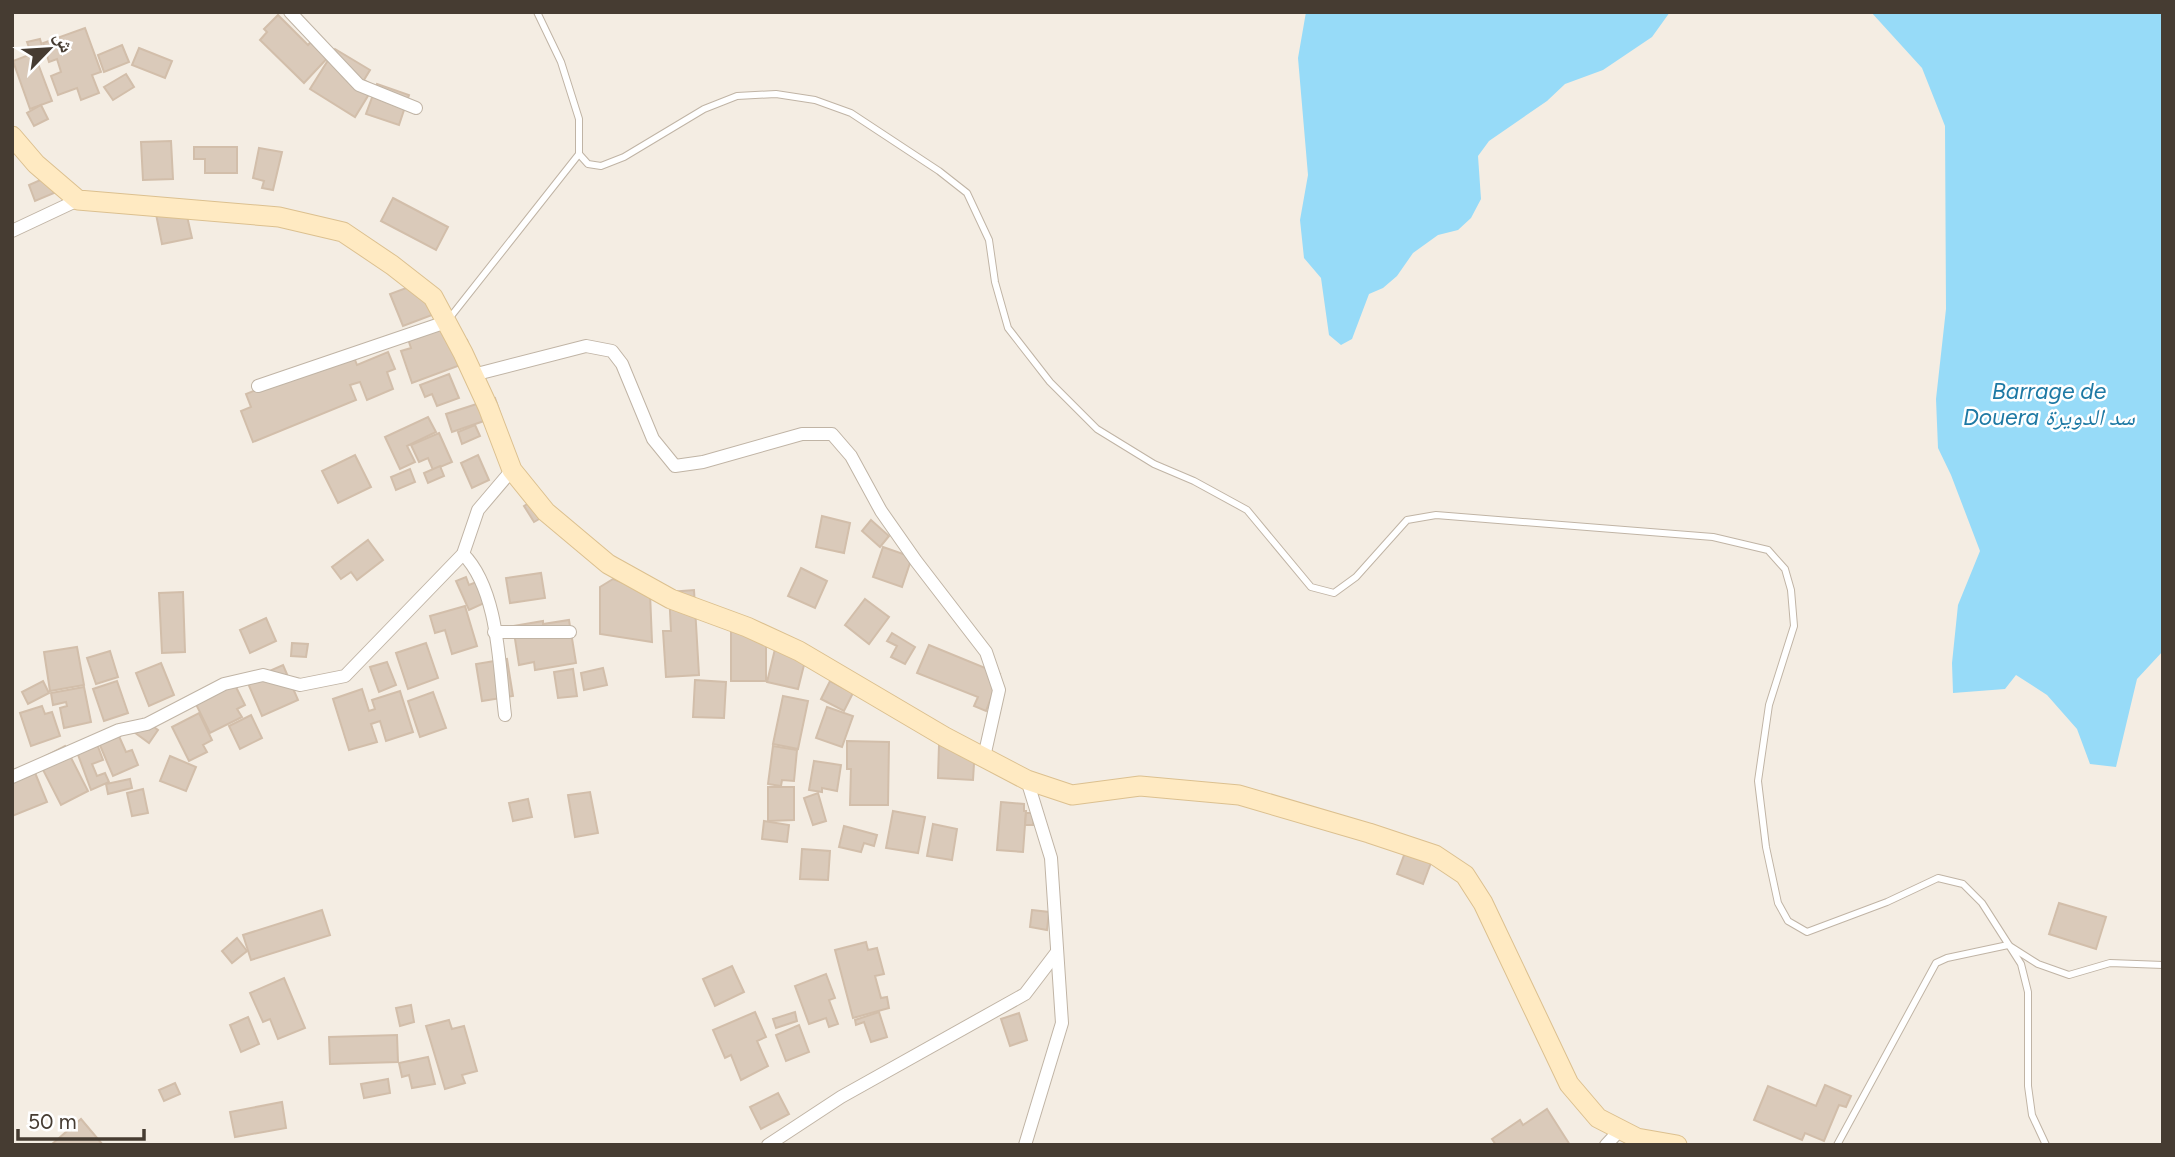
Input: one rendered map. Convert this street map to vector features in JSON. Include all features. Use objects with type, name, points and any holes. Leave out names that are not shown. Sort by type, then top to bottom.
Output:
[{"type":"street","points":[[290,12],[359,85],[415,108]]},
{"type":"street","points":[[12,136],[36,164],[78,200]]},
{"type":"street","points":[[12,231],[78,200],[279,217],[343,232],[433,297],[488,407],[512,471],[546,512],[608,564],[671,598],[747,626],[799,652],[1027,780],[1072,795],[1140,786],[1240,795],[1435,855],[1465,875],[1483,903],[1569,1084],[1598,1118],[1637,1138],[1677,1145]]},
{"type":"street","points":[[258,386],[446,322]]},
{"type":"street","points":[[473,375],[586,346],[612,351],[622,364],[653,439],[675,466],[703,462],[802,434],[832,434],[851,456],[881,510],[916,561],[986,652],[999,690],[984,757]]},
{"type":"street","points":[[12,777],[119,730],[147,724],[225,684],[263,676],[300,685],[345,676],[463,554],[478,510],[512,471]]},
{"type":"street","points":[[463,554],[473,564],[485,590],[494,632],[505,715]]},
{"type":"street","points":[[494,632],[570,632]]},
{"type":"street","points":[[1025,1145],[1062,1023],[1051,858],[1027,780]]},
{"type":"street","points":[[768,1145],[841,1097],[1025,994],[1057,952]]},
{"type":"street","points":[[1606,1145],[1620,1130]]},
{"type":"lane","points":[[446,322],[579,154],[579,119],[561,62],[537,12]]},
{"type":"lane","points":[[579,154],[588,164],[601,166],[624,157],[704,109],[737,96],[776,94],[815,100],[851,113],[939,171],[967,193],[989,240],[995,282],[1008,328],[1050,382],[1097,429],[1154,464],[1194,481],[1247,510],[1311,587],[1334,593],[1356,577],[1407,520],[1436,516],[1713,537],[1768,550],[1785,569],[1791,590],[1794,626],[1769,705],[1758,781],[1766,847],[1778,903],[1788,921],[1807,932],[1887,902],[1938,878],[1963,884],[1982,903],[2021,964],[2028,992],[2028,1086],[2032,1115],[2046,1145]]},
{"type":"lane","points":[[1838,1145],[1936,963],[1947,958],[2008,945],[2038,964],[2069,975],[2110,963],[2163,965]]},
{"type":"water","points":[[1306,12],[1670,12],[1652,37],[1603,70],[1565,84],[1547,101],[1489,141],[1478,156],[1481,199],[1471,218],[1458,230],[1438,235],[1413,253],[1397,276],[1383,288],[1369,294],[1352,339],[1341,345],[1329,335],[1321,278],[1304,258],[1300,220],[1308,175],[1298,58]]},
{"type":"water","name":"Barrage de Douera سد الدويرة","points":[[1871,12],[2163,12],[2163,651],[2137,679],[2116,767],[2090,764],[2077,729],[2047,695],[2016,675],[2005,689],[1953,693],[1952,663],[1958,605],[1980,551],[1938,448],[1936,399],[1946,309],[1945,126],[1922,68]]},
{"type":"building","points":[[278,15],[308,45],[317,35],[334,51],[304,83],[260,40],[267,32],[264,29]]},
{"type":"building","points":[[85,28],[101,72],[92,75],[99,93],[81,100],[77,88],[58,95],[51,76],[61,72],[57,59],[49,62],[43,43]]},
{"type":"building","points":[[40,39],[42,46],[30,50],[27,42]]},
{"type":"building","points":[[122,45],[129,62],[104,72],[98,55]]},
{"type":"building","points":[[139,48],[172,61],[165,78],[132,65]]},
{"type":"building","points":[[335,49],[370,70],[364,80],[374,86],[355,117],[310,89]]},
{"type":"building","points":[[34,53],[52,101],[30,109],[13,61]]},
{"type":"building","points":[[126,74],[134,87],[113,100],[104,87]]},
{"type":"building","points":[[377,84],[409,95],[399,125],[366,114]]},
{"type":"building","points":[[41,105],[48,119],[34,126],[27,113]]},
{"type":"building","points":[[171,141],[173,179],[143,180],[141,142]]},
{"type":"building","points":[[194,147],[237,147],[237,173],[205,173],[205,159],[194,159]]},
{"type":"building","points":[[259,148],[282,152],[273,190],[262,188],[264,181],[253,178]]},
{"type":"building","points":[[47,177],[54,193],[35,201],[29,185]]},
{"type":"building","points":[[393,198],[448,227],[436,250],[381,221]]},
{"type":"building","points":[[184,203],[192,238],[162,244],[155,209]]},
{"type":"building","points":[[425,281],[440,312],[403,326],[390,294]]},
{"type":"building","points":[[454,320],[461,342],[467,340],[474,360],[412,383],[401,351],[411,348],[407,336]]},
{"type":"building","points":[[352,352],[357,365],[388,352],[395,369],[387,372],[393,389],[367,400],[360,382],[350,385],[356,400],[253,442],[241,411],[251,407],[246,394]]},
{"type":"building","points":[[449,374],[459,398],[437,406],[432,394],[425,397],[420,385]]},
{"type":"building","points":[[495,398],[507,434],[490,419],[452,432],[446,414]]},
{"type":"building","points":[[428,417],[436,432],[407,446],[415,462],[400,469],[385,437]]},
{"type":"building","points":[[475,425],[480,436],[462,444],[458,432]]},
{"type":"building","points":[[439,433],[452,462],[433,470],[428,458],[419,462],[411,445]]},
{"type":"building","points":[[355,455],[371,487],[338,503],[322,471]]},
{"type":"building","points":[[478,455],[489,480],[472,488],[461,463]]},
{"type":"building","points":[[440,466],[444,476],[428,483],[424,473]]},
{"type":"building","points":[[410,469],[415,482],[396,490],[391,477]]},
{"type":"building","points":[[542,495],[551,512],[534,522],[524,506]]},
{"type":"building","points":[[822,516],[850,523],[844,553],[816,547]]},
{"type":"building","points":[[871,520],[889,536],[880,547],[862,531]]},
{"type":"building","points":[[368,540],[383,560],[357,580],[351,572],[341,579],[332,567]]},
{"type":"building","points":[[883,547],[912,557],[902,587],[873,577]]},
{"type":"building","points":[[801,568],[827,581],[815,608],[788,596]]},
{"type":"building","points":[[541,573],[545,598],[510,603],[506,578]]},
{"type":"building","points":[[466,577],[469,585],[484,579],[493,599],[469,610],[456,581]]},
{"type":"building","points":[[613,579],[650,593],[652,642],[600,634],[600,587]]},
{"type":"building","points":[[694,590],[699,675],[666,677],[663,631],[671,631],[669,592]]},
{"type":"building","points":[[183,592],[185,652],[162,653],[159,593]]},
{"type":"building","points":[[865,599],[889,617],[869,644],[845,625]]},
{"type":"building","points":[[465,606],[477,646],[452,654],[445,630],[435,633],[430,616]]},
{"type":"building","points":[[266,618],[276,641],[250,653],[240,630]]},
{"type":"building","points":[[569,620],[576,663],[535,670],[534,662],[519,665],[513,626]]},
{"type":"building","points":[[731,629],[766,629],[766,681],[731,681]]},
{"type":"building","points":[[892,633],[915,647],[905,664],[891,657],[897,646],[887,641]]},
{"type":"building","points":[[292,643],[308,644],[306,657],[291,656]]},
{"type":"building","points":[[426,643],[438,678],[408,689],[396,653]]},
{"type":"building","points":[[929,645],[1000,674],[986,711],[974,706],[978,697],[917,673]]},
{"type":"building","points":[[77,647],[84,685],[50,691],[44,652]]},
{"type":"building","points":[[775,649],[806,657],[798,689],[767,682]]},
{"type":"building","points":[[110,651],[118,677],[96,684],[87,658]]},
{"type":"building","points":[[507,659],[513,696],[482,701],[476,664]]},
{"type":"building","points":[[387,662],[396,685],[379,692],[370,667]]},
{"type":"building","points":[[161,663],[174,695],[149,706],[136,673]]},
{"type":"building","points":[[283,665],[298,700],[262,716],[247,681]]},
{"type":"building","points":[[603,668],[607,685],[584,690],[581,673]]},
{"type":"building","points":[[573,669],[577,696],[558,698],[554,672]]},
{"type":"building","points":[[232,679],[245,705],[237,709],[242,717],[210,733],[193,698]]},
{"type":"building","points":[[695,680],[726,682],[724,718],[693,717]]},
{"type":"building","points":[[43,681],[49,693],[28,704],[22,692]]},
{"type":"building","points":[[117,681],[128,713],[104,721],[93,689]]},
{"type":"building","points":[[830,681],[853,693],[844,711],[821,699]]},
{"type":"building","points":[[84,687],[91,722],[64,728],[60,708],[67,706],[66,702],[53,705],[51,693]]},
{"type":"building","points":[[362,689],[369,711],[375,709],[372,700],[400,691],[413,732],[386,741],[380,721],[371,724],[377,742],[349,750],[333,699]]},
{"type":"building","points":[[433,692],[446,728],[420,737],[408,701]]},
{"type":"building","points":[[783,696],[808,701],[798,749],[773,744]]},
{"type":"building","points":[[42,706],[45,714],[52,712],[60,736],[31,746],[20,713]]},
{"type":"building","points":[[827,707],[853,716],[842,747],[816,738]]},
{"type":"building","points":[[199,713],[212,740],[203,745],[207,752],[189,761],[172,727]]},
{"type":"building","points":[[251,715],[262,738],[240,749],[229,726]]},
{"type":"building","points":[[143,719],[158,730],[149,743],[134,732]]},
{"type":"building","points":[[118,734],[126,752],[132,750],[138,765],[113,776],[99,743]]},
{"type":"building","points":[[847,741],[889,742],[888,805],[850,805],[851,769],[847,769]]},
{"type":"building","points":[[97,744],[103,760],[92,764],[97,776],[105,773],[109,782],[91,790],[77,752]]},
{"type":"building","points":[[939,745],[975,747],[973,780],[938,778]]},
{"type":"building","points":[[65,746],[88,791],[61,805],[38,760]]},
{"type":"building","points":[[773,746],[797,750],[794,781],[782,780],[781,786],[768,784]]},
{"type":"building","points":[[170,756],[196,767],[186,791],[160,781]]},
{"type":"building","points":[[814,761],[841,765],[837,791],[822,788],[822,792],[809,790]]},
{"type":"building","points":[[31,763],[47,802],[12,816],[12,771]]},
{"type":"building","points":[[130,779],[132,788],[108,794],[106,784]]},
{"type":"building","points":[[768,787],[794,787],[794,820],[768,821]]},
{"type":"building","points":[[143,789],[148,813],[132,816],[127,793]]},
{"type":"building","points":[[590,792],[598,833],[575,837],[568,795]]},
{"type":"building","points":[[818,793],[826,821],[813,825],[804,798]]},
{"type":"building","points":[[528,799],[532,817],[513,821],[509,803]]},
{"type":"building","points":[[1001,802],[1024,804],[1026,811],[1023,852],[997,850]]},
{"type":"building","points":[[893,811],[925,817],[918,853],[886,848]]},
{"type":"building","points":[[1026,813],[1034,813],[1033,825],[1025,825]]},
{"type":"building","points":[[764,821],[789,825],[787,842],[762,839]]},
{"type":"building","points":[[933,824],[957,829],[952,860],[927,856]]},
{"type":"building","points":[[844,826],[877,835],[874,846],[864,843],[861,852],[839,847]]},
{"type":"building","points":[[802,849],[830,851],[828,880],[800,879]]},
{"type":"building","points":[[1406,850],[1432,860],[1423,884],[1397,874]]},
{"type":"building","points":[[2059,903],[2106,917],[2096,949],[2049,934]]},
{"type":"building","points":[[322,910],[330,935],[251,960],[243,935]]},
{"type":"building","points":[[1032,910],[1049,912],[1047,930],[1030,927]]},
{"type":"building","points":[[237,938],[247,951],[232,963],[222,951]]},
{"type":"building","points":[[866,942],[868,950],[877,948],[884,974],[875,976],[881,998],[887,997],[889,1008],[853,1018],[835,950]]},
{"type":"building","points":[[732,966],[744,992],[715,1006],[703,979]]},
{"type":"building","points":[[826,974],[835,998],[829,1000],[838,1024],[829,1027],[826,1018],[809,1024],[795,986]]},
{"type":"building","points":[[284,978],[305,1028],[278,1039],[270,1019],[263,1022],[250,993]]},
{"type":"building","points":[[411,1005],[414,1022],[400,1026],[396,1008]]},
{"type":"building","points":[[755,1012],[766,1037],[757,1041],[768,1066],[741,1080],[731,1055],[725,1058],[713,1030]]},
{"type":"building","points":[[795,1012],[797,1021],[776,1028],[773,1019]]},
{"type":"building","points":[[879,1012],[887,1037],[871,1042],[864,1022],[856,1025],[855,1020]]},
{"type":"building","points":[[1019,1013],[1027,1040],[1010,1046],[1001,1019]]},
{"type":"building","points":[[248,1017],[259,1044],[241,1052],[230,1025]]},
{"type":"building","points":[[449,1020],[452,1029],[464,1026],[477,1071],[462,1075],[465,1083],[445,1089],[426,1026]]},
{"type":"building","points":[[799,1025],[809,1052],[786,1061],[776,1035]]},
{"type":"building","points":[[397,1035],[398,1062],[330,1064],[329,1037]]},
{"type":"building","points":[[428,1057],[435,1084],[412,1088],[409,1075],[402,1077],[399,1063]]},
{"type":"building","points":[[388,1079],[390,1093],[364,1098],[361,1084]]},
{"type":"building","points":[[175,1083],[180,1094],[164,1101],[159,1090]]},
{"type":"building","points":[[1825,1085],[1851,1096],[1846,1107],[1839,1105],[1824,1141],[1805,1133],[1802,1140],[1754,1120],[1768,1086],[1816,1106]]},
{"type":"building","points":[[778,1093],[789,1114],[761,1129],[750,1107]]},
{"type":"building","points":[[282,1102],[286,1128],[235,1137],[230,1112]]},
{"type":"building","points":[[1547,1109],[1570,1145],[1496,1145],[1492,1139],[1520,1120],[1523,1125]]},
{"type":"building","points":[[81,1119],[103,1145],[51,1145]]}]
